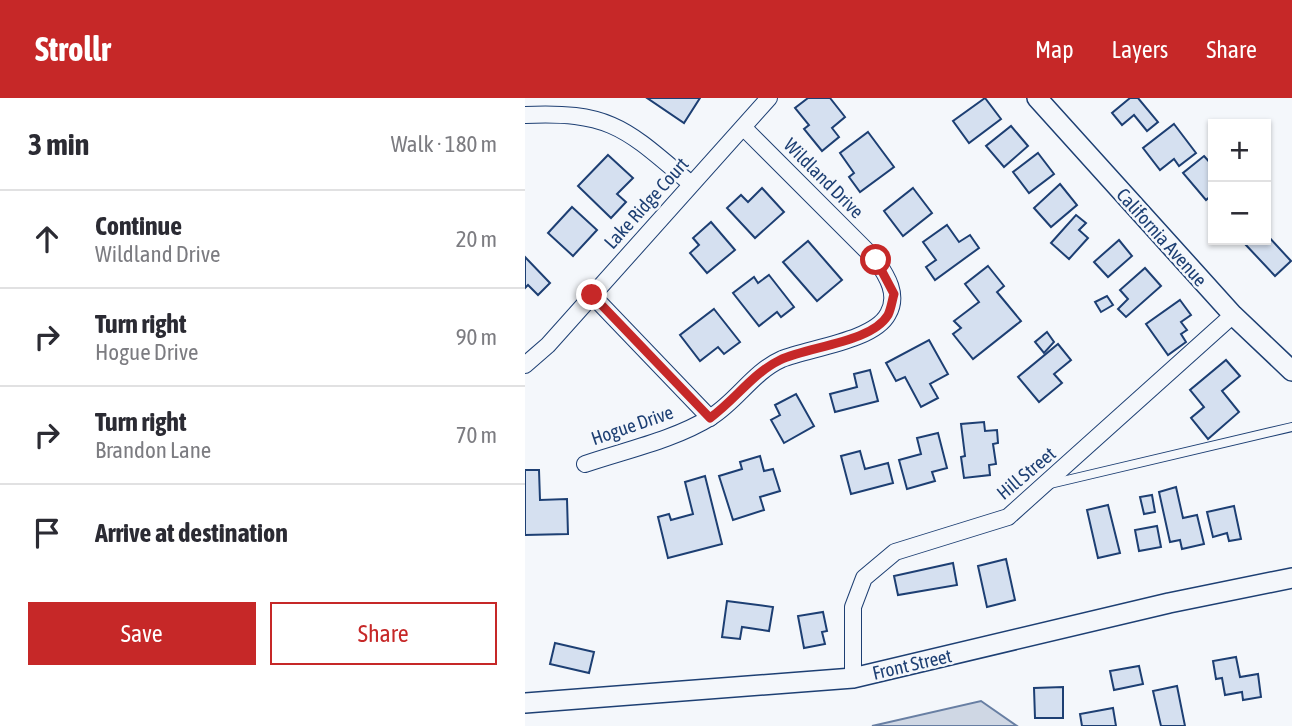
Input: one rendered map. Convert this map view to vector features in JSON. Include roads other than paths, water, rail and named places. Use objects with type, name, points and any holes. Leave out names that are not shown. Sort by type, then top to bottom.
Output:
[{"type":"street","name":"Lake Ridge Court","points":[[525,365],[548,345],[690,183],[744,128],[769,98]]},
{"type":"street","name":"California Avenue","points":[[1037,98],[1233,314],[1292,371]]},
{"type":"street","points":[[525,115],[588,116],[609,124],[635,137],[690,183]]},
{"type":"street","name":"Wildland Drive","points":[[744,128],[876,260],[894,294]]},
{"type":"street","name":"Hogue Drive","points":[[585,464],[685,430],[710,418],[733,401],[755,377],[780,360],[874,330],[888,314],[894,294]]},
{"type":"street","points":[[592,295],[710,418]]},
{"type":"street","name":"Hill Street","points":[[853,678],[853,607],[864,578],[895,552],[1008,517],[1047,485],[1233,314]]},
{"type":"street","name":"Front Street","points":[[525,703],[853,678],[1169,603],[1292,578]]},
{"type":"lane","points":[[1047,485],[1292,427]]}]
